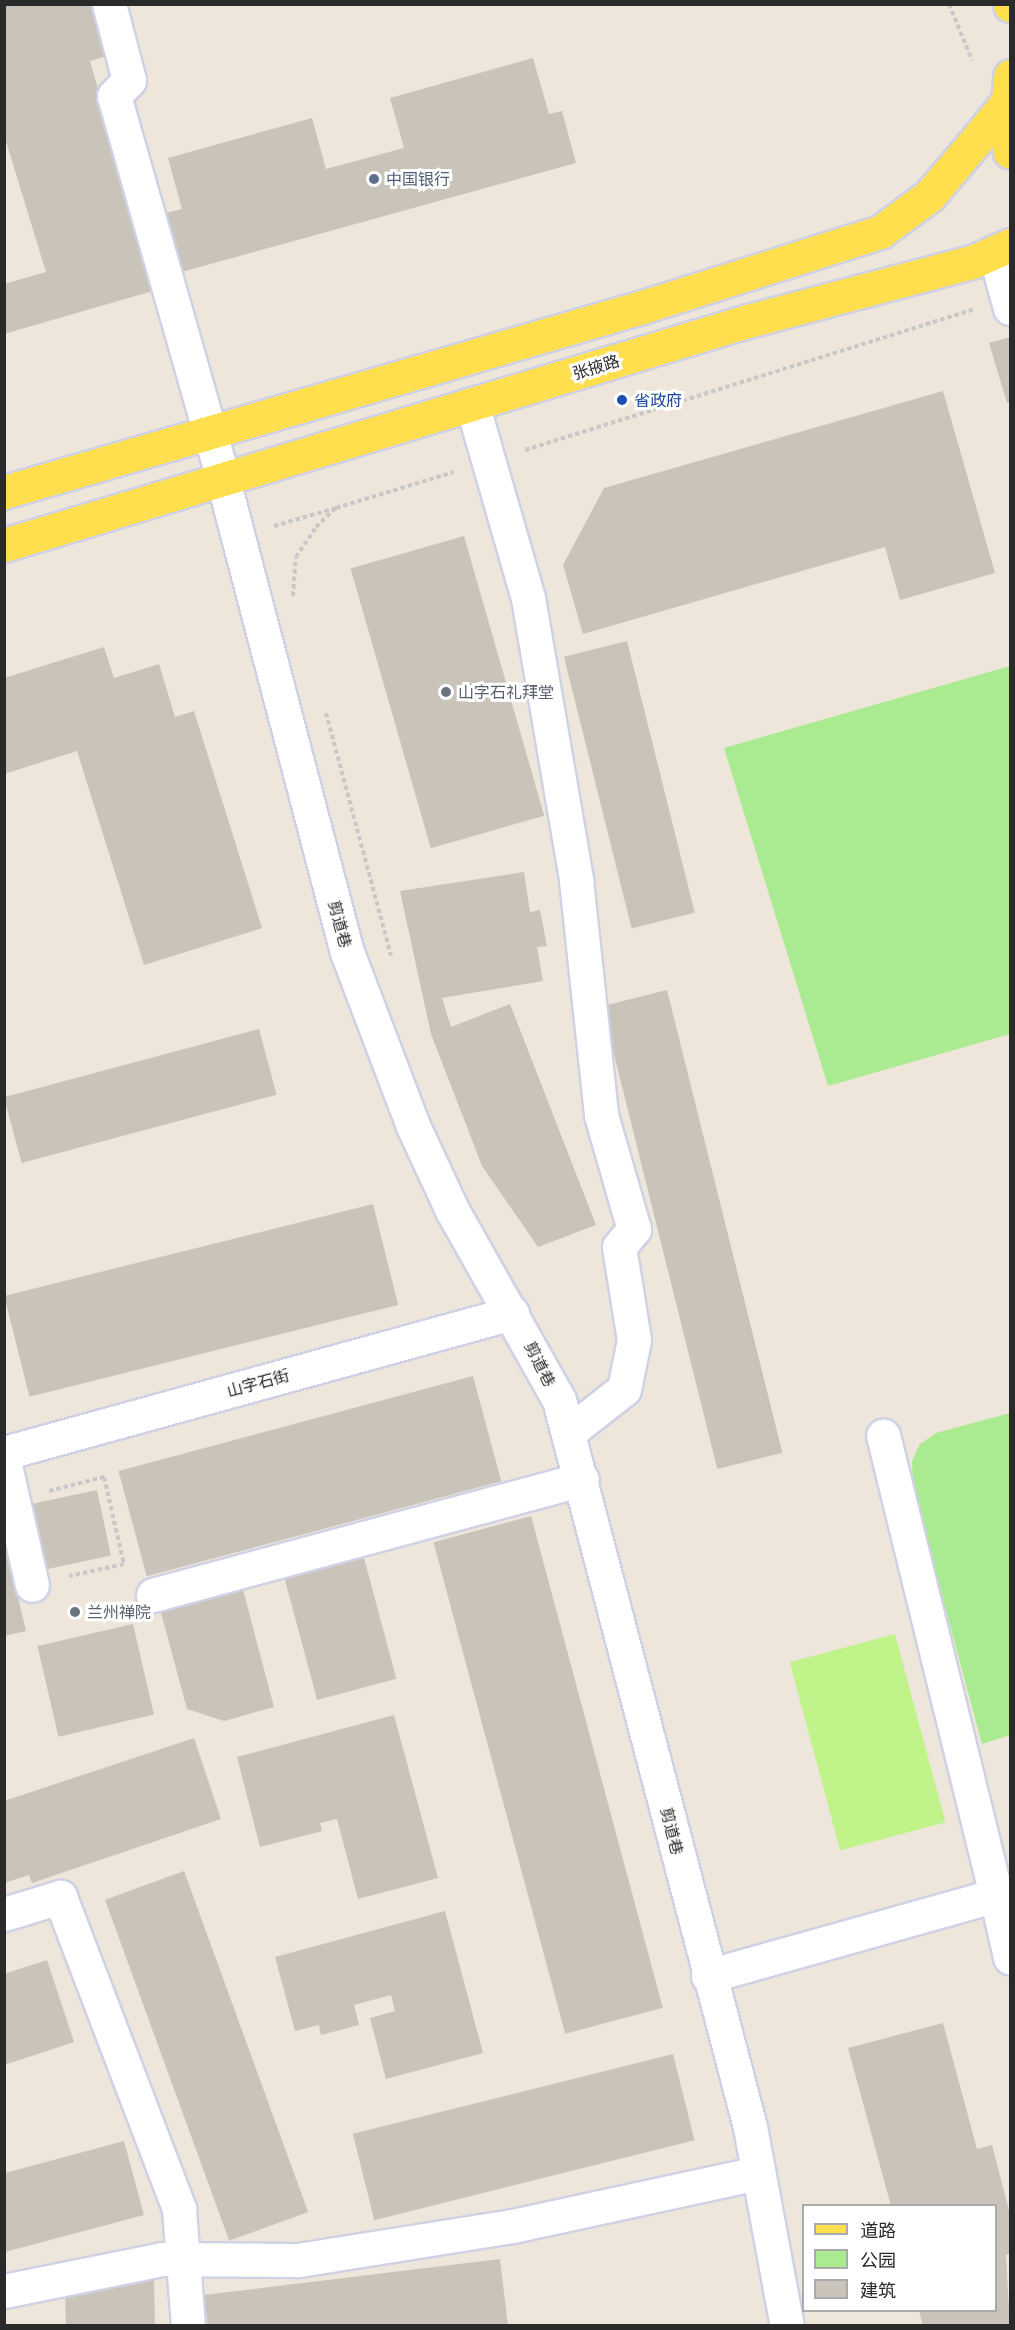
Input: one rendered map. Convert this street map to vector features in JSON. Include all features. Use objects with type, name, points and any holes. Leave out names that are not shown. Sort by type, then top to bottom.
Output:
[{"type":"main road","points":[[4,492],[642,307],[880,232],[928,196],[1010,92]]},
{"type":"main road","points":[[1010,92],[1005,125],[1011,152]]},
{"type":"main road","name":"张掖路","points":[[4,545],[222,476],[748,321],[997,255]]},
{"type":"street","name":"剪道巷","points":[[109,4],[129,81],[114,96],[222,476],[347,952],[412,1126],[452,1210],[559,1400],[582,1479],[758,2173],[787,2325]]},
{"type":"street","points":[[997,255],[1011,308]]},
{"type":"street","points":[[472,404],[528,598],[576,880],[601,1115],[634,1229],[619,1247],[634,1340],[624,1389],[568,1433]]},
{"type":"street","name":"山字石街","points":[[4,1453],[512,1313]]},
{"type":"street","points":[[883,1436],[1011,1957]]},
{"type":"street","points":[[4,1461],[32,1585]]},
{"type":"street","points":[[153,1595],[582,1479]]},
{"type":"street","points":[[708,1976],[996,1895]]},
{"type":"street","points":[[4,1914],[60,1897],[179,2209],[187,2259],[188,2325]]},
{"type":"street","points":[[4,2291],[162,2259],[298,2260],[513,2226],[758,2173]]},
{"type":"path","points":[[949,4],[972,60]]},
{"type":"path","points":[[238,536],[336,508]]},
{"type":"path","points":[[13,1498],[104,1478],[124,1564],[32,1585]]},
{"type":"green space","points":[[1010,666],[1010,1034],[828,1086],[724,748]]},
{"type":"green space","points":[[1010,1413],[1010,1735],[982,1744],[913,1488],[912,1461],[920,1444],[936,1433]]},
{"type":"green space","points":[[895,1634],[945,1822],[840,1851],[790,1662]]},
{"type":"building","points":[[4,4],[95,4],[110,55],[90,61],[156,290],[4,334],[4,284],[46,272],[4,135]]},
{"type":"building","points":[[533,58],[549,114],[562,111],[576,163],[178,273],[162,214],[182,209],[168,158],[312,118],[326,169],[404,148],[390,98]]},
{"type":"building","points":[[1010,337],[1010,402],[1007,403],[989,343]]},
{"type":"building","points":[[943,391],[995,573],[900,600],[885,547],[583,634],[563,565],[604,488]]},
{"type":"building","name":"山字石礼拜堂","points":[[464,536],[544,816],[431,848],[351,569]]},
{"type":"building","points":[[627,641],[695,913],[632,928],[564,657]]},
{"type":"building","points":[[104,647],[114,678],[159,664],[175,717],[194,711],[262,928],[144,965],[77,751],[4,774],[4,678]]},
{"type":"building","points":[[524,872],[530,912],[540,910],[547,946],[537,947],[543,981],[442,998],[451,1027],[510,1004],[596,1225],[538,1247],[482,1166],[431,1034],[400,891]]},
{"type":"building","points":[[667,990],[782,1453],[717,1469],[602,1006]]},
{"type":"building","points":[[259,1029],[277,1095],[22,1163],[4,1097]]},
{"type":"building","points":[[373,1204],[398,1305],[29,1397],[4,1296]]},
{"type":"building","points":[[473,1376],[501,1481],[147,1576],[119,1471]]},
{"type":"building","points":[[97,1490],[111,1556],[39,1571],[25,1505]]},
{"type":"building","points":[[531,1516],[663,2008],[565,2034],[433,1542]]},
{"type":"building","points":[[4,1539],[26,1631],[4,1636]]},
{"type":"building","points":[[364,1558],[396,1679],[317,1700],[285,1579]]},
{"type":"building","points":[[242,1586],[274,1707],[224,1721],[187,1709],[160,1609]]},
{"type":"building","points":[[133,1624],[154,1715],[58,1737],[38,1646]]},
{"type":"building","points":[[394,1715],[438,1878],[358,1899],[337,1819],[320,1823],[322,1831],[260,1847],[237,1757]]},
{"type":"building","points":[[194,1738],[221,1819],[32,1883],[29,1875],[4,1883],[4,1801]]},
{"type":"building","points":[[184,1871],[308,2212],[229,2241],[105,1900]]},
{"type":"building","points":[[445,1911],[483,2053],[386,2079],[370,2018],[395,2011],[391,1995],[354,2005],[359,2025],[321,2035],[319,2025],[295,2031],[275,1957]]},
{"type":"building","points":[[47,1960],[74,2042],[4,2065],[4,1974]]},
{"type":"building","points":[[943,2023],[977,2149],[992,2145],[1010,2214],[1010,2253],[1006,2255],[1010,2326],[923,2326],[920,2312],[997,2312],[997,2204],[890,2204],[848,2048]]},
{"type":"building","points":[[673,2054],[695,2140],[374,2220],[353,2134]]},
{"type":"building","points":[[124,2141],[144,2215],[5,2252],[5,2173]]},
{"type":"building","points":[[500,2259],[508,2326],[208,2326],[204,2295]]},
{"type":"building","points":[[154,2279],[155,2326],[66,2326],[65,2281]]},
{"type":"place","name":"中国银行","points":[[374,179]]},
{"type":"place","name":"省政府","points":[[622,400]]},
{"type":"place","name":"山字石礼拜堂","points":[[446,692]]},
{"type":"place","name":"兰州禅院","points":[[75,1612]]}]
